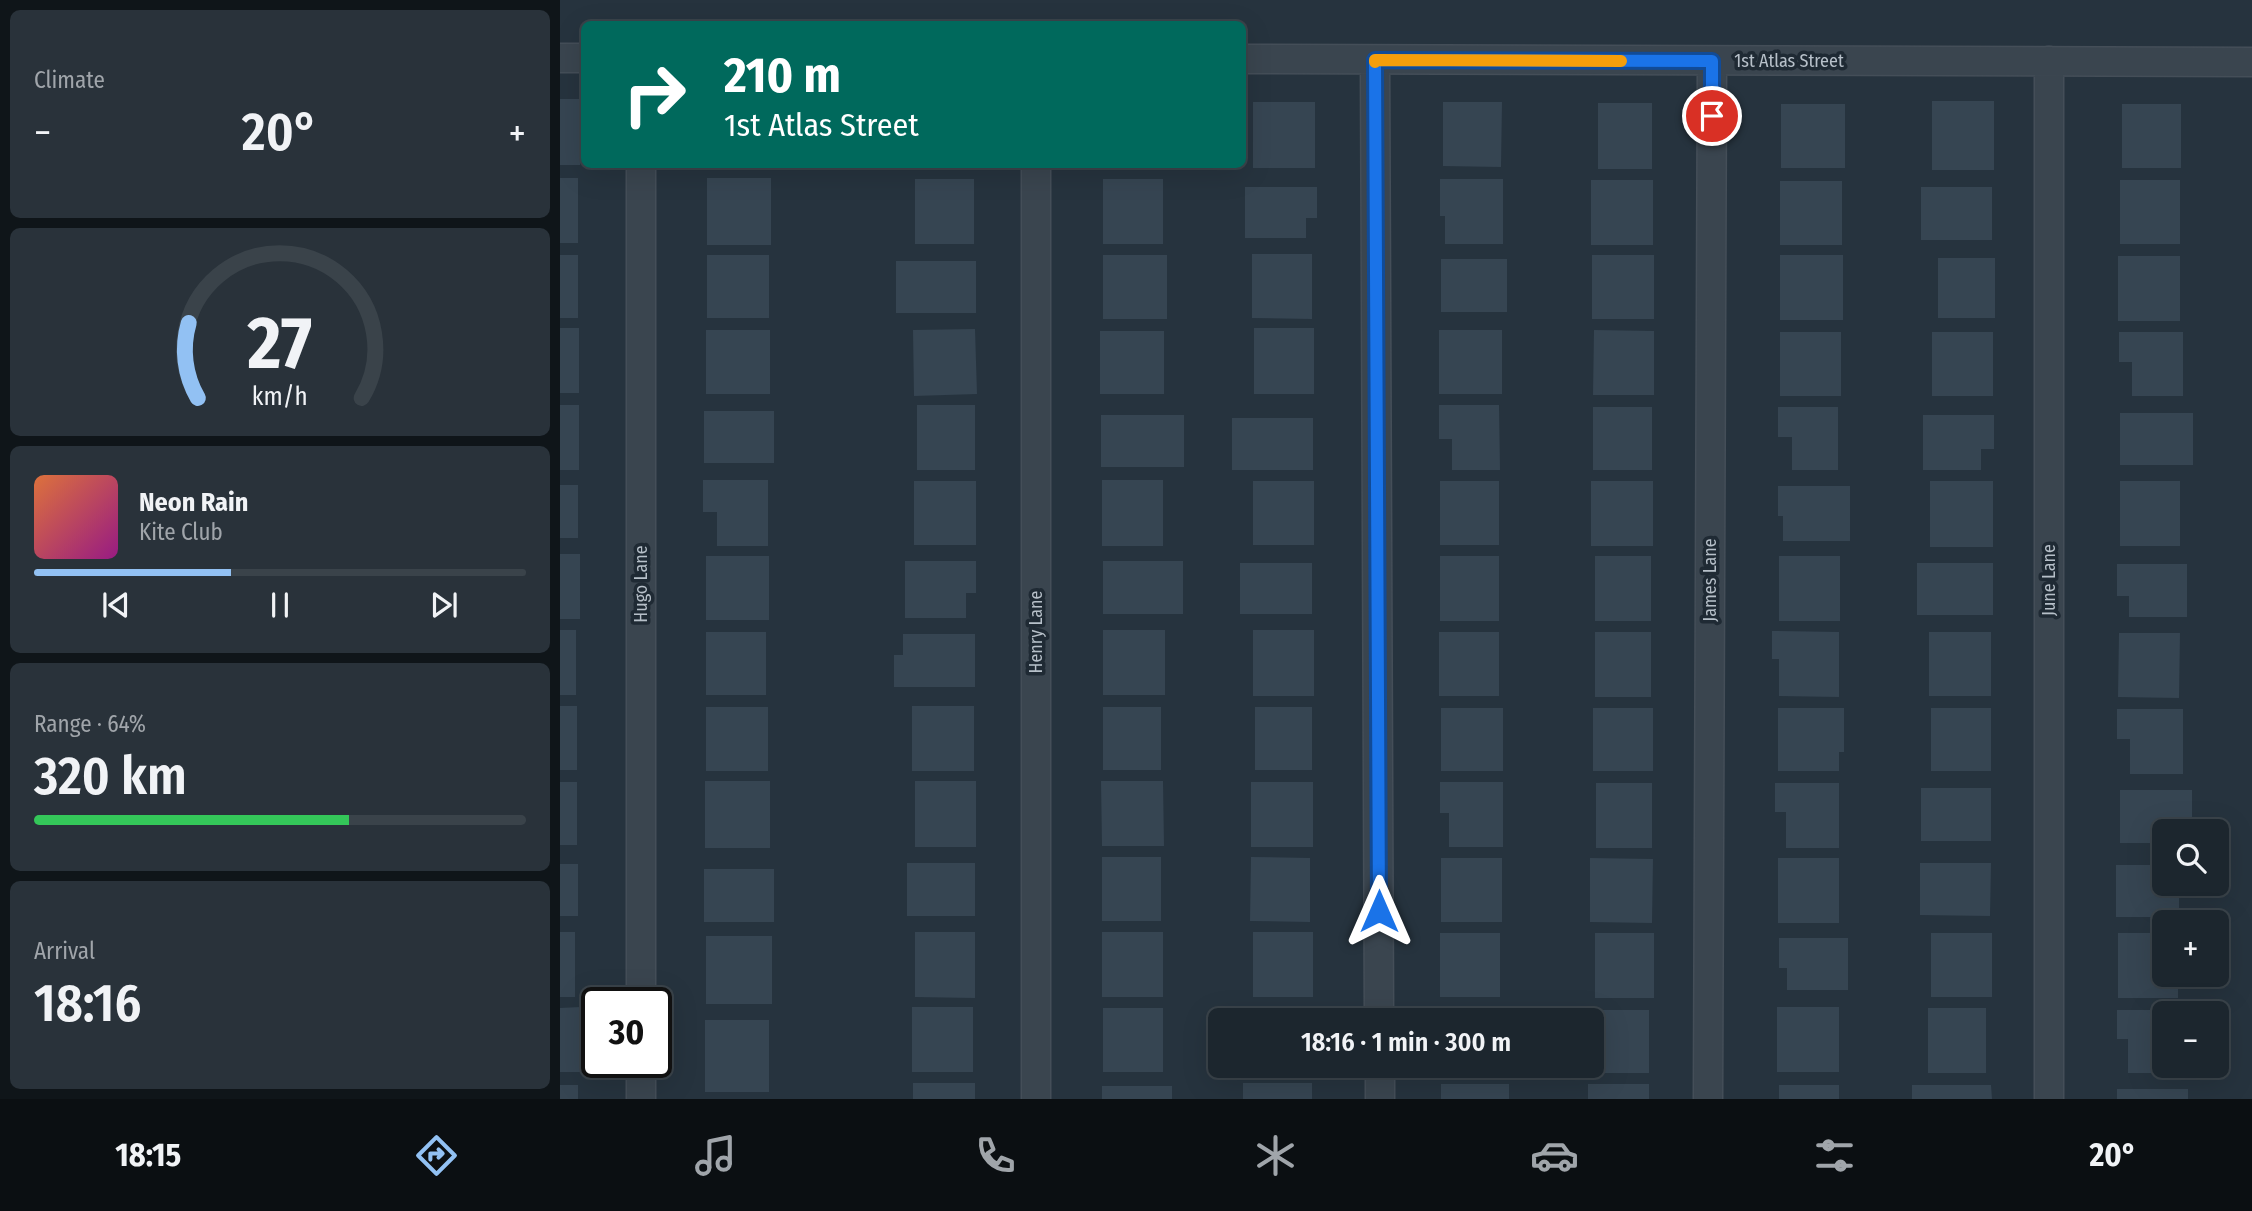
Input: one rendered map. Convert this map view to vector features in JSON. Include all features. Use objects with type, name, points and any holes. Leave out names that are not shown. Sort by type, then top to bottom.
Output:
[{"type":"street","points":[[560,58],[581,58]]},
{"type":"street","name":"1st Atlas Street","points":[[1246,58],[2252,62]]},
{"type":"street","points":[[1375,60],[1379,1008]]},
{"type":"street","name":"James Lane","points":[[1707,1099],[1712,61]]},
{"type":"street","name":"June Lane","points":[[2049,61],[2049,1099]]},
{"type":"street","name":"Hugo Lane","points":[[640,168],[640,987]]},
{"type":"street","name":"Henry Lane","points":[[1035,1099],[1036,168]]},
{"type":"street","points":[[640,1078],[640,1099]]},
{"type":"street","points":[[1380,1078],[1380,1099]]},
{"type":"building","points":[[560,99],[580,99],[580,165],[560,165]]},
{"type":"building","points":[[1932,101],[1994,101],[1994,170],[1932,170]]},
{"type":"building","points":[[1253,102],[1315,102],[1315,168],[1253,168]]},
{"type":"building","points":[[1443,102],[1502,102],[1501,167],[1443,166]]},
{"type":"building","points":[[1598,103],[1652,103],[1652,169],[1598,169]]},
{"type":"building","points":[[1781,104],[1845,104],[1845,168],[1781,168]]},
{"type":"building","points":[[2122,104],[2181,104],[2181,168],[2122,168]]},
{"type":"building","points":[[560,178],[578,178],[578,243],[560,243]]},
{"type":"building","points":[[707,178],[771,178],[771,245],[707,245]]},
{"type":"building","points":[[915,179],[974,179],[974,244],[915,244]]},
{"type":"building","points":[[1103,179],[1163,179],[1163,244],[1103,244]]},
{"type":"building","points":[[1440,179],[1503,179],[1503,244],[1445,244],[1445,216],[1440,216]]},
{"type":"building","points":[[1591,180],[1653,180],[1653,245],[1591,245]]},
{"type":"building","points":[[2120,180],[2180,180],[2180,244],[2120,244]]},
{"type":"building","points":[[1780,181],[1842,181],[1842,245],[1780,245]]},
{"type":"building","points":[[1245,187],[1317,187],[1317,218],[1306,218],[1306,238],[1245,238]]},
{"type":"building","points":[[1921,187],[1992,187],[1992,240],[1921,240]]},
{"type":"building","points":[[1252,254],[1312,254],[1312,319],[1252,318]]},
{"type":"building","points":[[560,255],[578,255],[578,318],[560,318]]},
{"type":"building","points":[[707,255],[769,255],[769,318],[707,318]]},
{"type":"building","points":[[1103,255],[1167,255],[1167,319],[1103,319]]},
{"type":"building","points":[[1592,255],[1654,255],[1654,319],[1592,319]]},
{"type":"building","points":[[1780,255],[1843,255],[1843,320],[1780,320]]},
{"type":"building","points":[[2118,256],[2180,256],[2180,321],[2118,321]]},
{"type":"building","points":[[1938,258],[1995,258],[1995,318],[1938,318]]},
{"type":"building","points":[[1441,259],[1507,259],[1507,312],[1441,312]]},
{"type":"building","points":[[896,261],[976,261],[976,313],[896,313]]},
{"type":"building","points":[[560,328],[579,328],[579,393],[560,393]]},
{"type":"building","points":[[1254,328],[1314,328],[1314,394],[1254,394]]},
{"type":"building","points":[[975,329],[977,394],[914,396],[913,330]]},
{"type":"building","points":[[706,330],[770,330],[770,394],[706,394]]},
{"type":"building","points":[[1439,330],[1502,330],[1502,394],[1439,394]]},
{"type":"building","points":[[1594,330],[1654,331],[1654,395],[1593,395]]},
{"type":"building","points":[[1100,331],[1164,331],[1164,394],[1100,394]]},
{"type":"building","points":[[1780,332],[1841,332],[1841,396],[1780,396]]},
{"type":"building","points":[[1932,332],[1993,332],[1993,396],[1932,396]]},
{"type":"building","points":[[2119,332],[2183,332],[2183,396],[2132,396],[2132,362],[2119,362]]},
{"type":"building","points":[[560,405],[579,405],[579,470],[560,470]]},
{"type":"building","points":[[917,405],[975,405],[975,470],[917,470]]},
{"type":"building","points":[[1439,405],[1499,405],[1500,470],[1452,470],[1452,439],[1439,439]]},
{"type":"building","points":[[1593,407],[1652,407],[1652,470],[1593,470]]},
{"type":"building","points":[[1778,407],[1838,407],[1838,470],[1792,470],[1792,437],[1778,437]]},
{"type":"building","points":[[704,411],[774,411],[774,463],[704,463]]},
{"type":"building","points":[[2120,413],[2193,413],[2193,465],[2120,465]]},
{"type":"building","points":[[1101,415],[1184,415],[1184,467],[1101,467]]},
{"type":"building","points":[[1923,415],[1994,415],[1994,449],[1981,449],[1981,470],[1923,470]]},
{"type":"building","points":[[1232,418],[1313,418],[1313,470],[1232,470]]},
{"type":"building","points":[[703,480],[768,480],[768,546],[717,546],[717,512],[703,512]]},
{"type":"building","points":[[1102,480],[1163,480],[1163,546],[1102,546]]},
{"type":"building","points":[[914,481],[976,481],[976,545],[914,545]]},
{"type":"building","points":[[1253,481],[1314,481],[1314,545],[1253,545]]},
{"type":"building","points":[[1440,481],[1499,481],[1499,545],[1440,545]]},
{"type":"building","points":[[1591,481],[1653,481],[1653,546],[1591,546]]},
{"type":"building","points":[[1930,481],[1993,481],[1993,547],[1930,547]]},
{"type":"building","points":[[2120,481],[2180,481],[2180,546],[2120,546]]},
{"type":"building","points":[[560,485],[578,485],[578,538],[560,538]]},
{"type":"building","points":[[1778,486],[1850,486],[1850,541],[1783,541],[1783,516],[1778,516]]},
{"type":"building","points":[[560,554],[580,554],[580,619],[560,619]]},
{"type":"building","points":[[706,556],[769,556],[769,620],[706,620]]},
{"type":"building","points":[[1440,556],[1499,556],[1499,621],[1440,621]]},
{"type":"building","points":[[1595,556],[1651,556],[1651,621],[1595,621]]},
{"type":"building","points":[[1779,556],[1840,556],[1840,621],[1779,621]]},
{"type":"building","points":[[905,561],[976,561],[976,593],[966,593],[966,618],[905,618]]},
{"type":"building","points":[[1103,561],[1183,561],[1183,614],[1103,614]]},
{"type":"building","points":[[1240,563],[1312,563],[1312,614],[1240,614]]},
{"type":"building","points":[[1917,563],[1993,563],[1993,615],[1917,615]]},
{"type":"building","points":[[2117,564],[2187,564],[2187,617],[2129,617],[2129,596],[2117,596]]},
{"type":"building","points":[[560,630],[576,630],[576,695],[560,695]]},
{"type":"building","points":[[1103,630],[1165,630],[1165,695],[1103,695]]},
{"type":"building","points":[[1253,630],[1314,630],[1314,696],[1253,696]]},
{"type":"building","points":[[1772,631],[1839,632],[1839,697],[1779,696],[1779,659],[1772,659]]},
{"type":"building","points":[[706,632],[766,632],[766,695],[706,695]]},
{"type":"building","points":[[1439,632],[1499,632],[1499,696],[1439,696]]},
{"type":"building","points":[[1595,632],[1651,632],[1651,697],[1595,697]]},
{"type":"building","points":[[1929,632],[1991,632],[1991,696],[1929,696]]},
{"type":"building","points":[[2119,633],[2180,633],[2179,698],[2118,697]]},
{"type":"building","points":[[903,634],[975,634],[975,687],[894,687],[894,655],[903,655]]},
{"type":"building","points":[[560,706],[577,706],[577,770],[560,770]]},
{"type":"building","points":[[912,706],[974,706],[974,771],[912,771]]},
{"type":"building","points":[[706,707],[768,707],[768,771],[706,771]]},
{"type":"building","points":[[1103,707],[1161,707],[1161,770],[1103,770]]},
{"type":"building","points":[[1255,707],[1312,707],[1312,770],[1255,770]]},
{"type":"building","points":[[1441,708],[1503,708],[1503,771],[1441,771]]},
{"type":"building","points":[[1593,708],[1653,708],[1653,771],[1593,771]]},
{"type":"building","points":[[1778,708],[1844,708],[1844,752],[1839,752],[1839,771],[1778,771]]},
{"type":"building","points":[[1931,708],[1991,708],[1991,771],[1931,771]]},
{"type":"building","points":[[2117,709],[2183,709],[2183,774],[2130,774],[2130,739],[2117,739]]},
{"type":"building","points":[[705,781],[770,781],[770,848],[705,848]]},
{"type":"building","points":[[915,781],[976,781],[976,847],[915,847]]},
{"type":"building","points":[[1101,781],[1163,781],[1164,846],[1102,846]]},
{"type":"building","points":[[560,782],[577,782],[577,845],[560,845]]},
{"type":"building","points":[[1251,782],[1313,782],[1313,847],[1251,847]]},
{"type":"building","points":[[1440,782],[1503,782],[1503,847],[1449,847],[1449,813],[1440,813]]},
{"type":"building","points":[[1596,783],[1652,783],[1652,848],[1596,848]]},
{"type":"building","points":[[1775,783],[1839,783],[1839,848],[1786,848],[1786,812],[1775,812]]},
{"type":"building","points":[[1921,788],[1991,788],[1991,841],[1921,841]]},
{"type":"building","points":[[2120,790],[2192,790],[2192,819],[2152,819],[2152,843],[2120,843]]},
{"type":"building","points":[[1102,857],[1161,857],[1161,921],[1102,921]]},
{"type":"building","points":[[1251,857],[1310,858],[1310,922],[1250,921]]},
{"type":"building","points":[[1441,858],[1502,858],[1502,922],[1441,922]]},
{"type":"building","points":[[1590,858],[1653,859],[1652,923],[1590,922]]},
{"type":"building","points":[[1778,858],[1839,858],[1839,923],[1778,923]]},
{"type":"building","points":[[907,863],[975,863],[975,916],[907,916]]},
{"type":"building","points":[[1920,863],[1991,863],[1990,916],[1920,915]]},
{"type":"building","points":[[560,864],[578,864],[578,916],[560,916]]},
{"type":"building","points":[[2116,865],[2152,865],[2152,896],[2179,896],[2179,910],[2152,910],[2152,917],[2116,917]]},
{"type":"building","points":[[704,869],[774,869],[774,922],[704,922]]},
{"type":"building","points":[[560,932],[575,932],[575,997],[560,997]]},
{"type":"building","points":[[915,932],[975,932],[975,998],[915,997]]},
{"type":"building","points":[[1102,932],[1163,932],[1163,997],[1102,997]]},
{"type":"building","points":[[1253,932],[1313,932],[1313,997],[1253,997]]},
{"type":"building","points":[[1440,933],[1500,933],[1500,997],[1440,997]]},
{"type":"building","points":[[1595,933],[1654,933],[1654,998],[1595,998]]},
{"type":"building","points":[[1931,933],[1992,933],[1992,997],[1931,997]]},
{"type":"building","points":[[2118,933],[2152,933],[2152,987],[2178,987],[2178,998],[2118,998]]},
{"type":"building","points":[[706,936],[772,936],[772,1004],[706,1004]]},
{"type":"building","points":[[1779,938],[1848,938],[1848,990],[1787,990],[1787,968],[1779,968]]},
{"type":"building","points":[[580,1007],[580,1072],[560,1072],[560,1008]]},
{"type":"building","points":[[912,1007],[973,1007],[973,1072],[912,1072]]},
{"type":"building","points":[[1249,1007],[1314,1008],[1249,1008]]},
{"type":"building","points":[[1777,1007],[1839,1007],[1839,1072],[1777,1072]]},
{"type":"building","points":[[1103,1008],[1163,1008],[1163,1072],[1103,1072]]},
{"type":"building","points":[[1928,1008],[1986,1008],[1986,1073],[1928,1073]]},
{"type":"building","points":[[1604,1010],[1649,1010],[1649,1073],[1604,1073]]},
{"type":"building","points":[[2117,1010],[2152,1010],[2152,1073],[2128,1073],[2128,1039],[2117,1039]]},
{"type":"building","points":[[705,1020],[769,1020],[769,1092],[705,1092]]},
{"type":"building","points":[[913,1083],[975,1083],[975,1099],[913,1099]]},
{"type":"building","points":[[1243,1083],[1312,1083],[1312,1099],[1243,1099]]},
{"type":"building","points":[[1441,1084],[1509,1084],[1509,1099],[1441,1099]]},
{"type":"building","points":[[1588,1084],[1649,1084],[1649,1099],[1588,1099]]},
{"type":"building","points":[[560,1085],[578,1085],[578,1099],[560,1099]]},
{"type":"building","points":[[1779,1085],[1839,1085],[1839,1099],[1779,1099]]},
{"type":"building","points":[[1912,1085],[1991,1085],[1992,1099],[1912,1099]]},
{"type":"building","points":[[1102,1086],[1172,1086],[1172,1099],[1102,1099]]},
{"type":"building","points":[[2117,1089],[2188,1089],[2188,1099],[2117,1099]]},
{"type":"slow traffic","points":[[1375,62],[1621,61]]},
{"type":"route","points":[[1379,911],[1375,60],[1712,61],[1712,116]]}]
